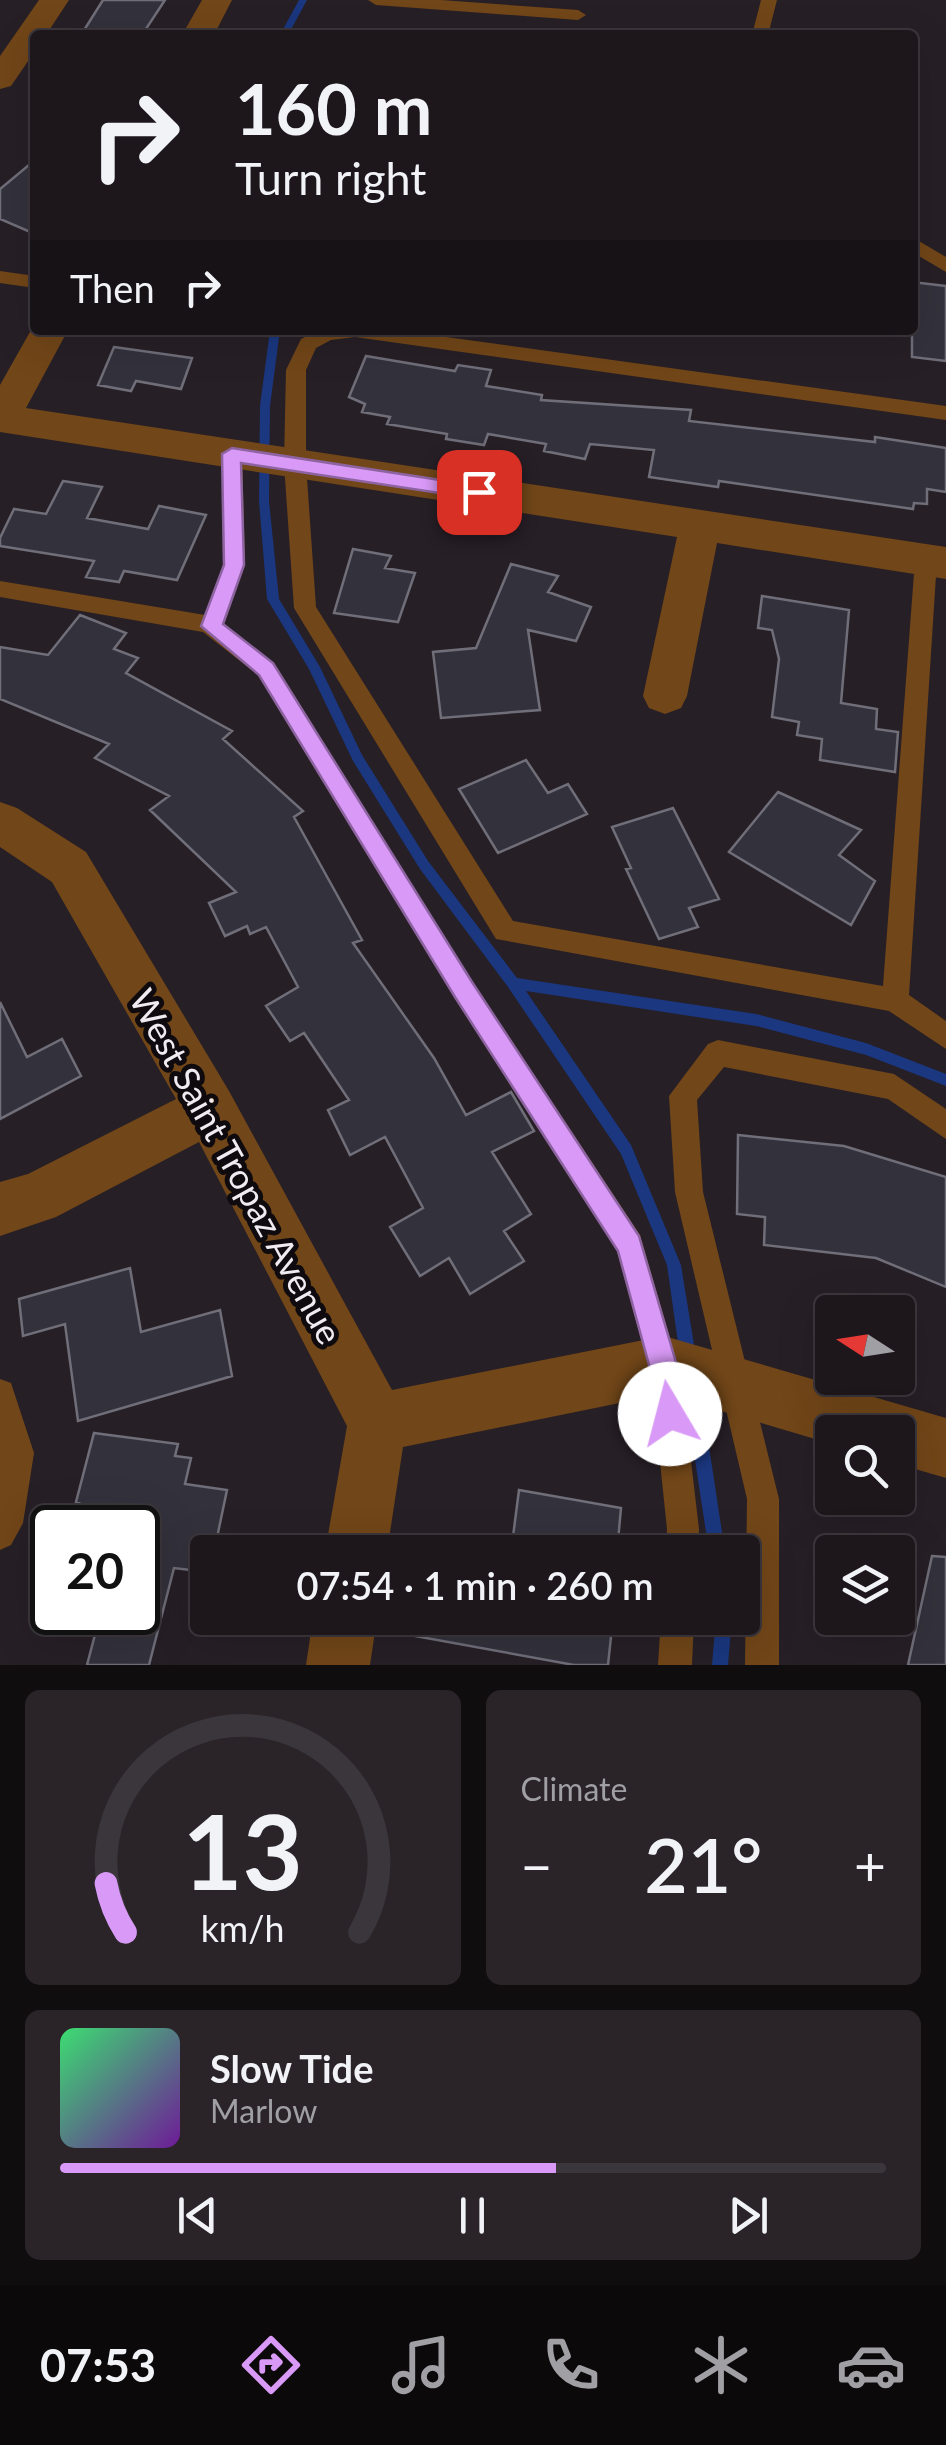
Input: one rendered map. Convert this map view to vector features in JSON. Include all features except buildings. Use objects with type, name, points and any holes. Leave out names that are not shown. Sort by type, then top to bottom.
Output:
[{"type":"street","points":[[33,30],[54,0]]},
{"type":"street","points":[[201,30],[217,0]]},
{"type":"street","points":[[0,79],[30,35]]},
{"type":"street","points":[[47,335],[1,418],[936,562]]},
{"type":"street","points":[[666,696],[700,527]]},
{"type":"street","name":"West Saint Tropaz Avenue","points":[[0,822],[69,867],[210,1109],[377,1423]]},
{"type":"street","points":[[0,1209],[38,1198],[210,1109]]},
{"type":"street","points":[[359,1535],[377,1423],[664,1365],[834,1415]]},
{"type":"street","points":[[915,1439],[946,1448]]},
{"type":"street","points":[[338,1665],[343,1635]]},
{"type":"lane","points":[[376,0],[578,15]]},
{"type":"lane","points":[[761,30],[769,0]]},
{"type":"lane","points":[[918,247],[946,266]]},
{"type":"lane","points":[[0,277],[30,281]]},
{"type":"lane","points":[[326,335],[308,344],[296,370],[295,464],[305,608],[504,932],[895,1000],[946,1037]]},
{"type":"lane","points":[[377,335],[946,412]]},
{"type":"lane","points":[[212,626],[234,565],[232,454]]},
{"type":"lane","points":[[895,1000],[936,562]]},
{"type":"lane","points":[[0,589],[212,626],[266,669],[463,990],[630,1245],[664,1365],[683,1535]]},
{"type":"lane","points":[[762,1665],[764,1500],[690,1192],[683,1096],[718,1053],[894,1087],[946,1126]]},
{"type":"lane","points":[[0,1394],[18,1453],[7,1523],[0,1534]]},
{"type":"lane","points":[[675,1665],[677,1635]]},
{"type":"waterway","points":[[287,30],[303,0]]},
{"type":"waterway","points":[[274,335],[265,406],[264,501],[273,599],[314,667],[357,758],[424,865],[513,983]]},
{"type":"waterway","points":[[513,983],[756,1020],[866,1049],[946,1080]]},
{"type":"waterway","points":[[513,983],[626,1150],[674,1265],[688,1357]]},
{"type":"waterway","points":[[692,1387],[714,1535]]},
{"type":"waterway","points":[[720,1665],[723,1635]]},
{"type":"route","points":[[479,492],[232,454],[234,565],[212,626],[266,669],[463,990],[630,1245],[666,1376],[670,1414]]}]
